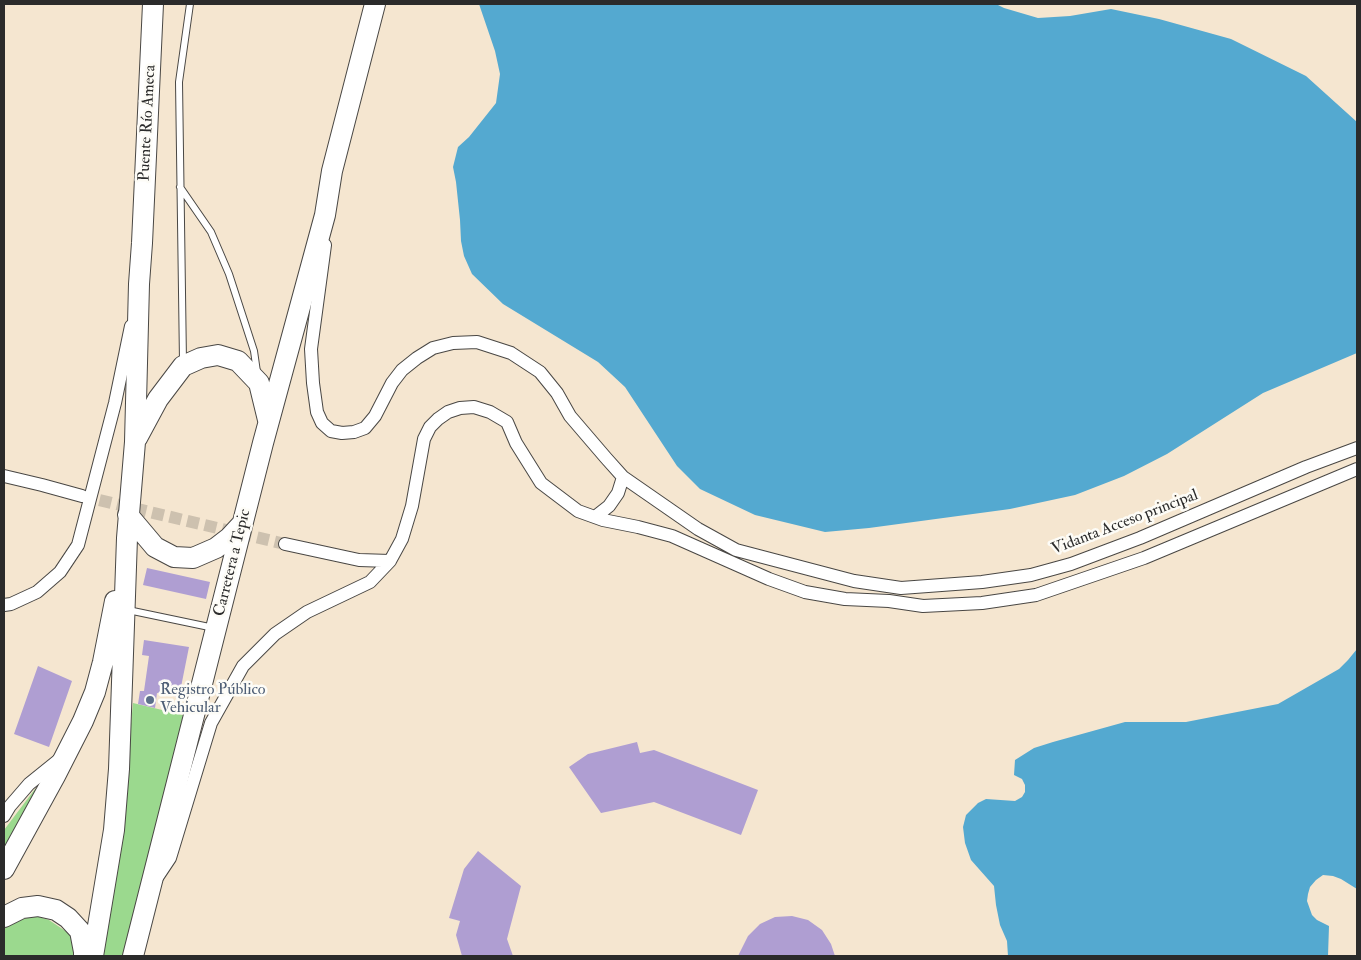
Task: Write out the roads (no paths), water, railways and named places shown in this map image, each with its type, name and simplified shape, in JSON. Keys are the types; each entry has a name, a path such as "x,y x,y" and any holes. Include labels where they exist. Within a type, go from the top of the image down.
{"highway":[{"name":"Puente Río Ameca","path":"139,284 153,4"},
{"name":"Carretera a Tepic","path":"133,956 268,422 325,216 332,171 376,4"},
{"path":"93,956 114,830 119,768 128,515 135,442 139,284"},
{"path":"135,442 158,399 183,366 201,358 218,355 238,361 259,383 268,422"},
{"path":"128,515 155,547 174,558 193,558 216,548 229,538 243,522"},
{"path":"4,869 83,721 97,684 127,538"},
{"path":"4,917 22,908 38,906 56,910 68,918 80,931 84,956"}],"street":[{"name":"Vidanta Acceso principal","path":"325,216 325,244 311,349 317,412 322,423 331,431 342,433 354,432 365,428 375,416 392,383 402,370 433,348 453,343 477,342 512,353 540,372 558,394 575,422 623,476 698,529 736,550 854,581 900,588 982,582 1031,575 1071,564 1140,538 1306,467 1357,448"},
{"path":"4,605 11,604 37,592 60,572 78,545 115,403 139,284"},
{"path":"150,889 170,858 211,723 243,666 275,634 307,612 370,582 390,561 402,539 412,506 424,439 430,427 448,412 460,408 474,407 490,412 507,422 516,443 541,483 578,512 603,520 672,536 769,580 805,592 845,599 889,601 923,606 982,602 1036,595 1144,558 1357,469"},
{"path":"4,476 82,496"},
{"path":"594,517 609,506 618,494 623,476"},
{"path":"285,544 359,560 390,561"},
{"path":"4,816 29,784 66,754"}],"lane":[{"path":"183,366 179,82 190,4"},
{"path":"180,186 211,232 229,274 254,351 259,383"},
{"path":"125,609 216,629"}],"water":[{"path":"479,4 996,4 1038,18 1070,16 1111,9 1159,19 1231,39 1306,76 1357,122 1357,353 1263,393 1167,454 1124,476 1075,495 1010,509 825,532 755,515 700,489 677,466 625,387 598,362 503,304 472,274 464,256 461,241 453,167 458,147 469,137 496,103 500,74 495,51"},
{"path":"1357,649 1357,889 1341,879 1323,875 1310,887 1307,901 1312,915 1329,926 1328,956 1008,956 1007,941 1000,925 994,886 971,860 965,843 963,827 966,815 978,803 986,799 1015,801 1022,797 1025,792 1025,785 1022,779 1014,775 1015,760 1034,748 1125,722 1186,722 1278,704 1339,669"}],"tunnel":[{"path":"82,496 285,544"}],"place":[{"name":"Registro Público Vehicular","path":"150,700"}]}
